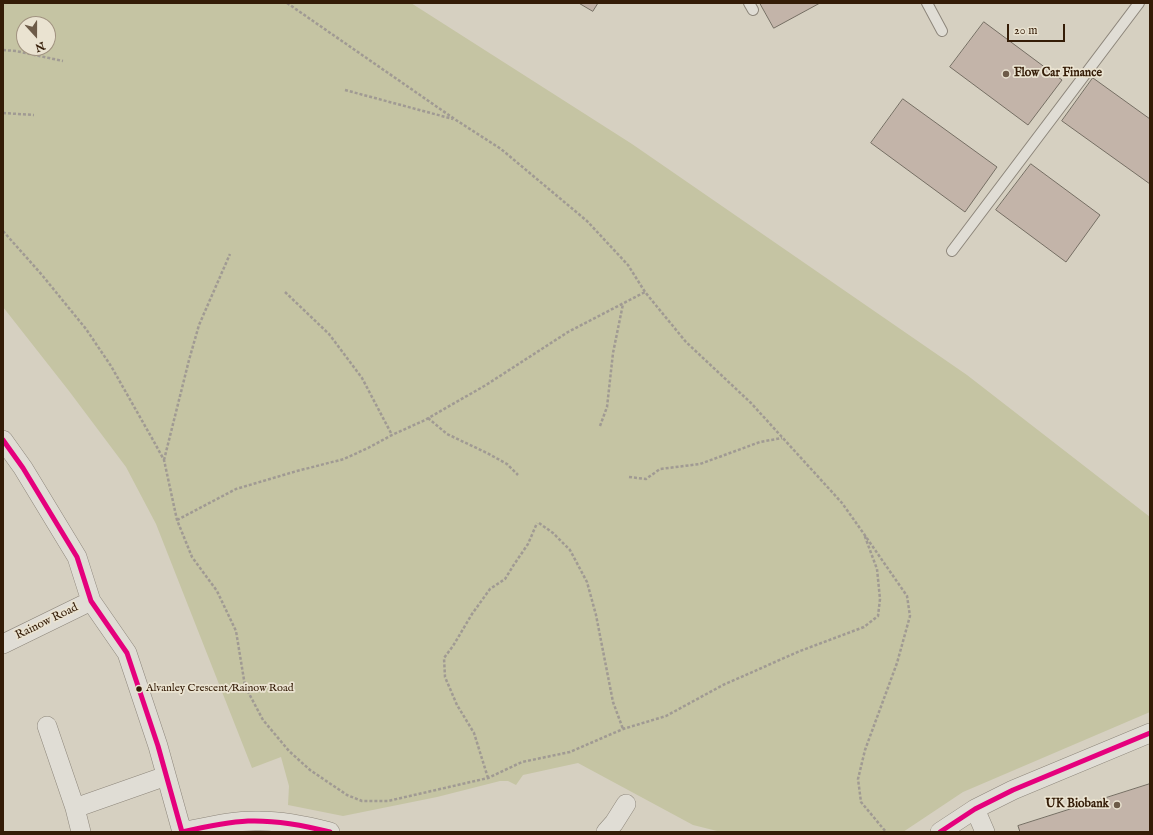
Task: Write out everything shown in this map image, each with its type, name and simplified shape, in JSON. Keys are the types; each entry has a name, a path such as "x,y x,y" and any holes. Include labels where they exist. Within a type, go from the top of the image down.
{"street":[{"path":"3,440 23,468 77,557 91,601 127,653 158,746 182,832 229,823 260,821 299,824 330,832"},
{"name":"Rainow Road","path":"3,644 91,601"},
{"path":"47,726 75,808 80,832"},
{"path":"940,832 975,809 1014,790 1150,733"},
{"path":"75,808 166,776"},
{"path":"606,832 614,823 626,804"},
{"path":"975,809 985,832"}],"lane":[{"path":"927,3 942,31"},
{"path":"952,251 1139,3"}],"path":[{"path":"287,3 456,120 501,149 587,221 628,265 645,292 686,342 750,403 842,503 907,596 910,616 897,663 865,750 858,780 861,802 886,832"},
{"path":"3,50 16,51 63,61"},
{"path":"345,90 456,120"},
{"path":"3,113 34,116"},
{"path":"3,231 42,275 86,329 111,366 164,460 177,520 192,557 217,591 236,631 245,686 263,720 289,751 310,770 347,795 362,801 388,801 488,778 522,762 570,752 623,729 666,716 723,685 800,651 864,627 878,616 880,599 877,569 864,534"},
{"path":"164,460 199,325 230,254"},
{"path":"285,292 328,334 362,378 392,435"},
{"path":"177,520 236,489 344,459 368,448 428,418 486,385 568,332 645,292"},
{"path":"600,426 607,407 613,353 623,304"},
{"path":"428,418 447,434 507,464 518,475"},
{"path":"629,478 646,479 660,469 700,464 760,442 782,438"},
{"path":"488,778 474,733 456,705 445,677 444,658 490,589 505,579 512,566 528,544 538,523 553,533 570,550 587,582 596,614 613,702 623,729"}],"green space":[{"path":"3,3 411,3 632,144 967,375 1150,517 1150,712 963,792 903,832 721,832 693,825 578,763 523,775 516,785 508,781 500,781 437,797 343,816 288,805 289,786 281,757 252,768 156,524 126,467 3,307"}],"building":[{"path":"579,3 598,3 593,11"},
{"path":"760,3 820,3 774,28"},
{"name":"Flow Car Finance","path":"984,22 1062,80 1028,125 950,67"},
{"path":"1093,78 1150,119 1150,184 1062,121"},
{"path":"903,99 997,167 965,212 871,143"},
{"path":"1031,164 1100,215 1066,262 996,210"},
{"name":"UK Biobank","path":"1150,784 1150,832 1020,832 1018,826"}],"transit line":[{"path":"3,440 23,468 77,557 91,601 127,653 158,746 182,832"},
{"path":"940,832 975,809 1013,790 1150,733"},
{"path":"182,832 223,824 258,821 269,821 310,827 330,832"}],"place":[{"name":"Flow Car Finance","path":"1006,74"},
{"name":"Alvanley Crescent/Rainow Road","path":"139,689"},
{"name":"UK Biobank","path":"1117,805"}]}
